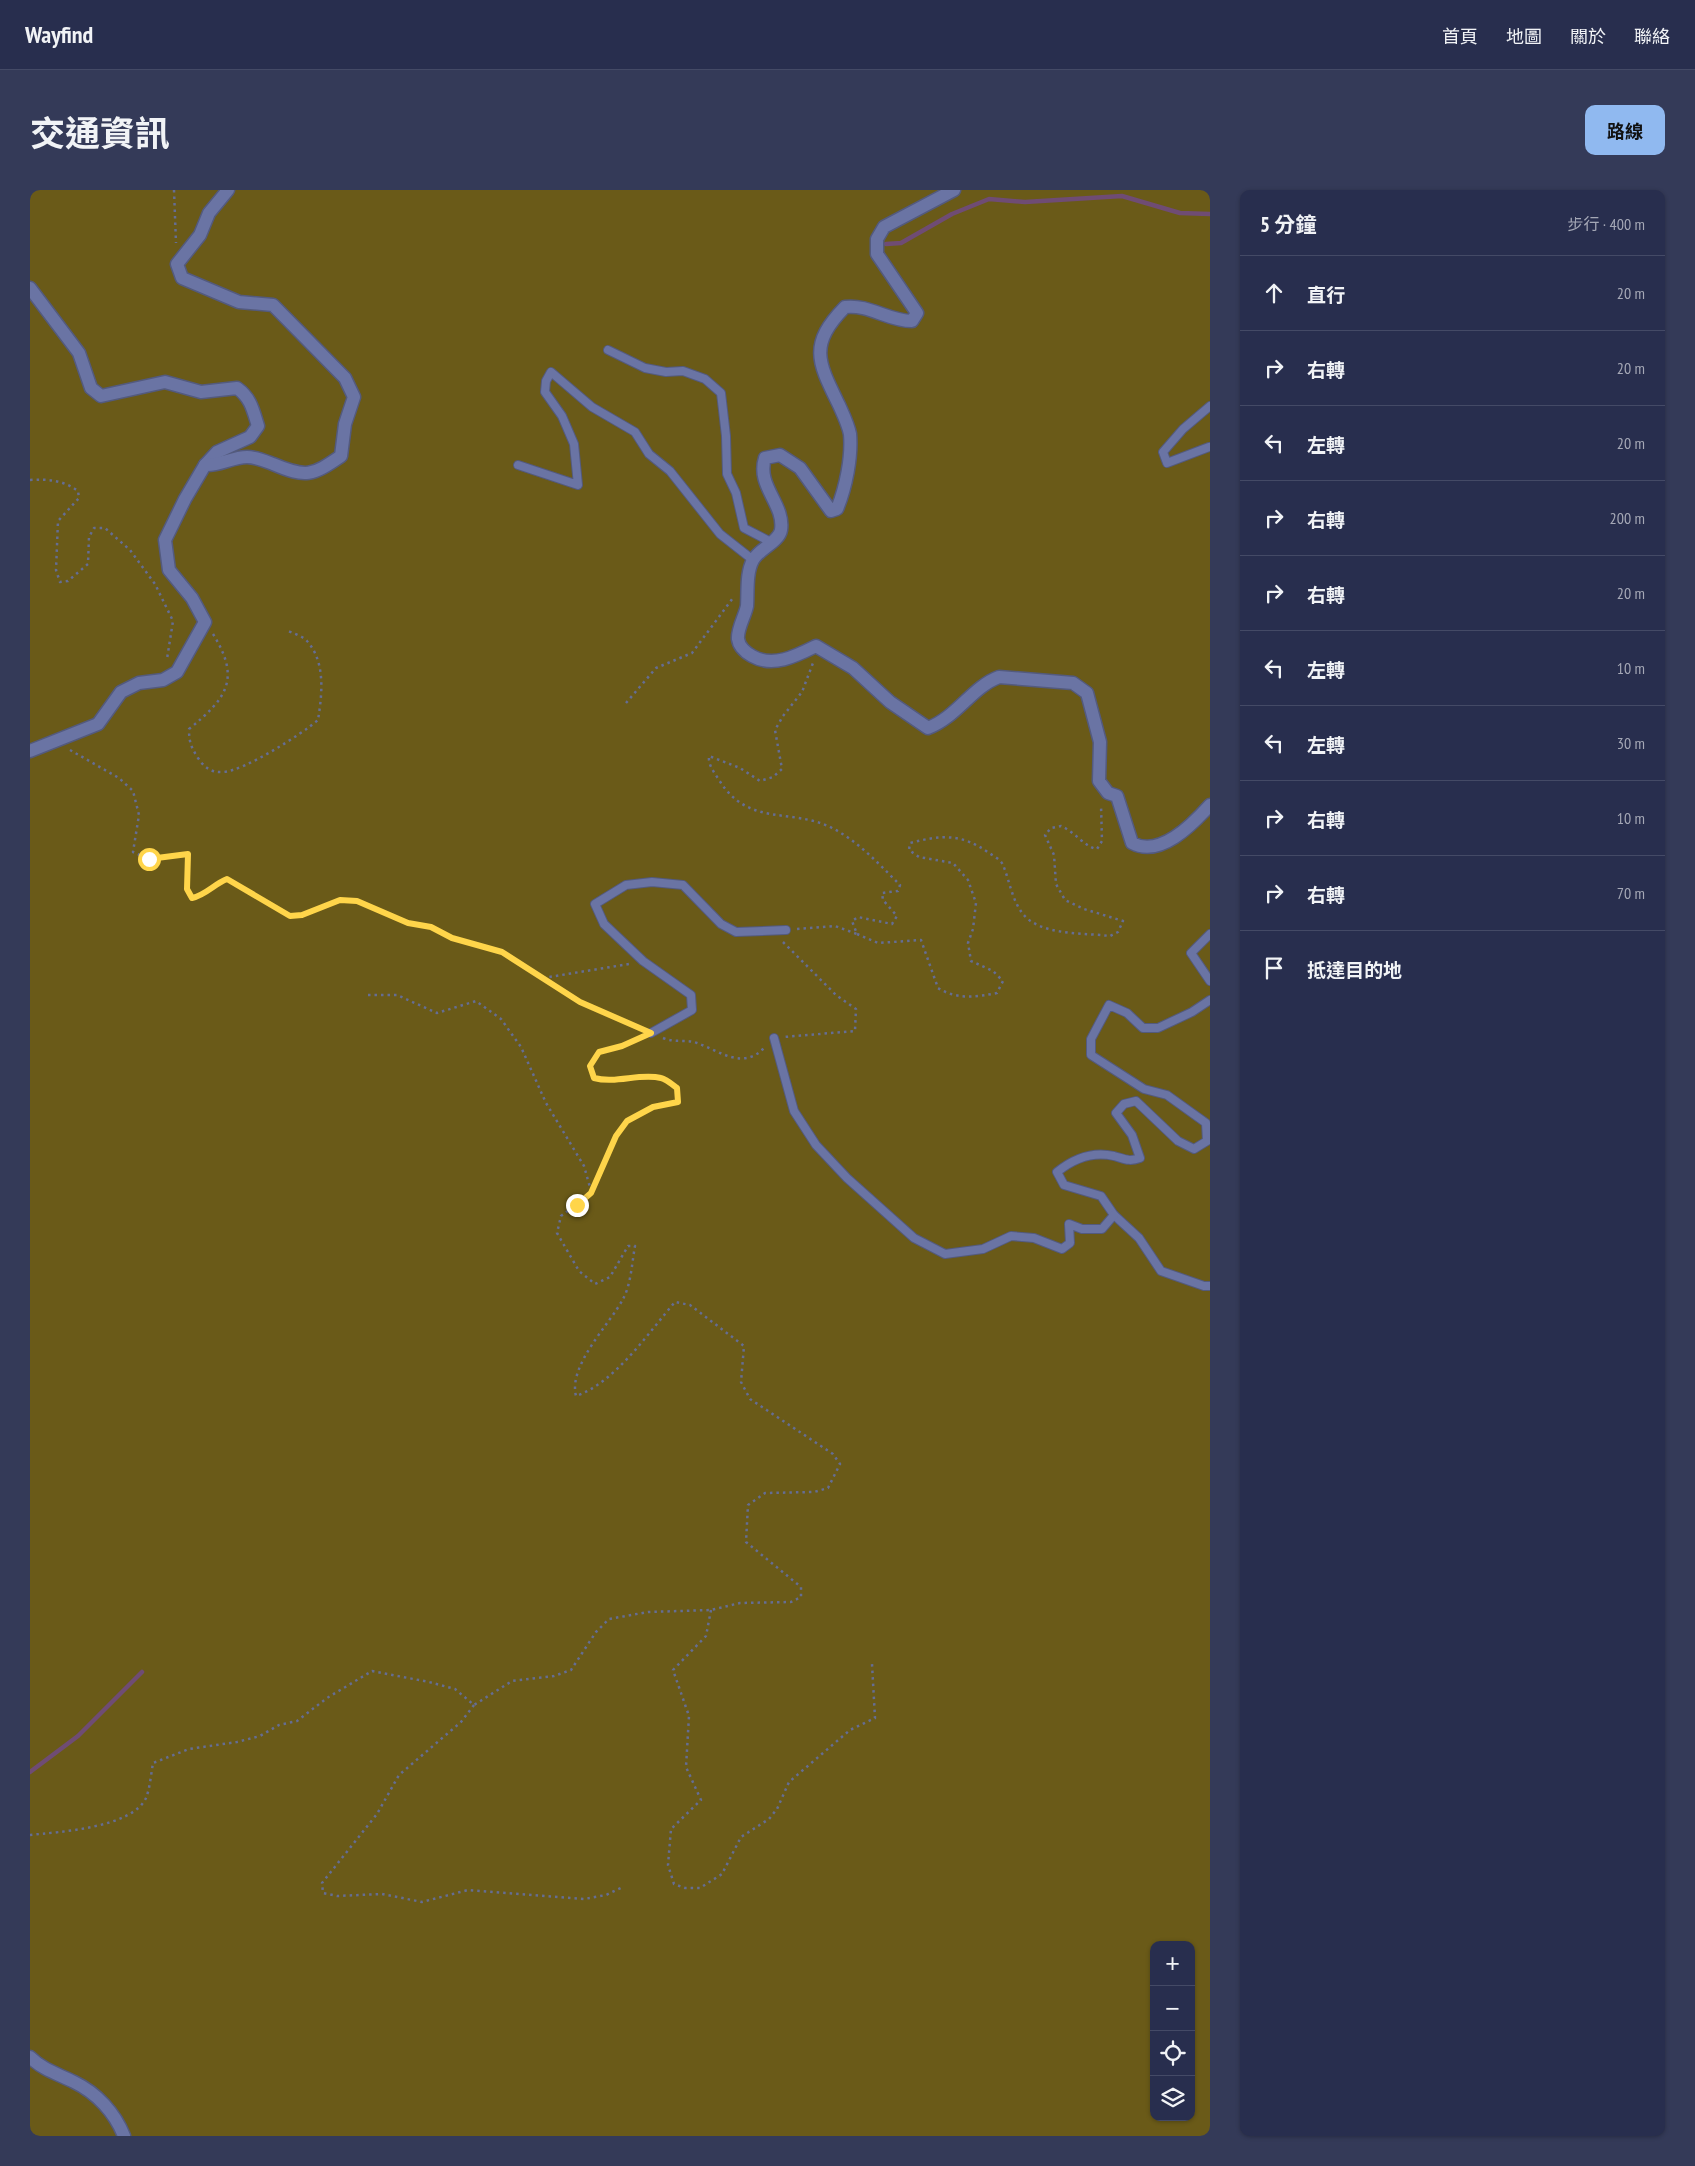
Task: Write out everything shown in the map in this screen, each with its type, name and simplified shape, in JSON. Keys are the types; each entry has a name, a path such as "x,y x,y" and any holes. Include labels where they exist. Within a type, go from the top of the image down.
{"street":[{"path":"205,465 214,466 230,458 248,456 264,460 297,474 320,471 341,456 345,424 354,397 345,378 273,305 240,302 182,278 177,264 200,235 209,213 228,190"},
{"path":"954,190 884,227 877,238 876,254 917,313 912,321 901,321 859,305 845,307 826,330 819,349 821,366 850,434 846,488 838,508 831,511 800,468 780,455 765,458 762,468 765,484 782,518 780,533 753,560 749,577 746,608 738,638 743,651 759,660 781,661 816,646 853,668 890,702 928,728 939,724 956,712 989,681 1000,677 1073,683 1087,693 1100,742 1099,781 1108,793 1117,796 1132,843 1140,847 1154,847 1167,842 1200,816 1210,805"},
{"path":"30,288 78,353 91,388 101,396 165,382 201,392 236,388 249,399 258,426 250,437 216,452 205,465 184,500 165,540 169,570 192,598 206,622 177,672 163,680 139,683 121,692 98,724 30,751"},
{"path":"30,2057 41,2067 76,2083 105,2104 124,2136"}],"lane":[{"path":"608,350 645,368 666,372 683,371 705,379 720,393 726,436 727,474 736,493 744,528 771,542"},
{"path":"518,465 578,485 574,444 562,416 545,392 551,372 592,407 636,432 649,454 670,471 720,534 753,560"},
{"path":"1209,447 1167,463 1163,452 1183,429 1210,406"},
{"path":"651,1033 692,1010 691,995 643,961 604,924 595,904 626,885 652,882 683,885 721,924 736,932 786,930"},
{"path":"1210,934 1191,953 1210,981"},
{"path":"1210,1000 1192,1012 1158,1028 1143,1028 1126,1013 1109,1005 1091,1039 1091,1055 1144,1089 1167,1095 1206,1123 1207,1141 1194,1149 1178,1141 1136,1101 1124,1104 1116,1113 1132,1135 1140,1158 1130,1162 1113,1156 1094,1155 1071,1161 1057,1172 1064,1185 1101,1196 1114,1215 1139,1238 1161,1271 1204,1286 1210,1286"},
{"path":"774,1038 794,1110 816,1145 847,1178 914,1238 945,1254 983,1249 1011,1236 1034,1238 1062,1249 1070,1243 1070,1224 1082,1229 1102,1229 1114,1215"}],"path":[{"path":"174,190 177,264"},
{"path":"30,480 47,479 69,484 78,491 79,498 58,521 56,570 60,582 68,581 88,564 90,537 94,528 105,528 130,550 155,584 173,621 163,680"},
{"path":"626,703 656,668 692,653 749,577"},
{"path":"206,622 225,653 229,673 221,699 189,729 189,744 203,765 210,770 223,772 233,770 274,750 306,731 318,720 322,695 320,666 307,641 286,630"},
{"path":"816,646 813,664 802,692 783,716 775,730 782,769 773,777 760,781 740,768 709,756 708,762 723,786 739,802 762,814 812,818 834,829 870,855 900,884 898,891 882,893 883,900 897,916 892,924 858,917 852,921 857,934"},
{"path":"55,742 118,778 133,791 139,815 133,852 149,859 188,854 187,889 192,898 201,896 218,882 227,879 290,916 302,915 340,900 357,901 408,923 431,927 452,938 502,952 580,1002 672,1042 696,1042 729,1058 745,1058 761,1052 774,1038 855,1031 856,1009 836,995 781,941 786,930 835,926 878,943 921,940 938,988 947,994 972,998 997,993 1003,982 992,971 971,960 968,944 973,929 976,903 968,880 953,864 919,857 909,850 910,842 928,838 960,837 986,851 1002,863 1018,908 1031,922 1047,929 1110,936 1118,932 1123,921 1084,909 1065,900 1056,884 1054,855 1046,835 1051,828 1061,826 1073,831 1090,848 1097,850 1102,841 1101,803 1108,793"},
{"path":"542,978 643,961"},
{"path":"368,995 397,995 436,1013 476,1001 501,1019 521,1047 546,1103 584,1166 591,1193"},
{"path":"623,1887 606,1895 584,1899 468,1890 422,1902 382,1894 337,1896 323,1892 322,1883 377,1814 399,1775 461,1722 474,1705 512,1681 554,1676 571,1670 596,1632 609,1619 648,1612 711,1610 740,1603 791,1602 801,1597 801,1587 746,1542 748,1505 765,1493 814,1492 828,1488 840,1464 833,1454 750,1399 741,1382 744,1346 690,1305 675,1302 636,1350 591,1391 576,1396 573,1386 592,1342 624,1298 635,1246 628,1246 610,1277 595,1284 579,1271 557,1233 561,1216 591,1193 616,1136 627,1121 653,1107 678,1102 677,1088 662,1078 628,1078 605,1081 594,1078 590,1066 599,1052 622,1046 651,1033"},
{"path":"711,1610 706,1636 674,1670 690,1716 686,1767 701,1800 671,1829 668,1865 674,1884 685,1888 700,1888 722,1874 741,1837 769,1819 777,1809 789,1782 850,1730 875,1718 872,1664"},
{"path":"30,1835 108,1824 132,1812 146,1799 153,1763 189,1748 237,1742 260,1736 279,1725 298,1721 327,1698 372,1671 428,1682 455,1690 474,1705"}],"shaded area":[{"path":"30,190 1210,190 1210,2136 30,2136"}],"waterway":[{"path":"886,244 901,243 952,214 989,199 1025,202 1122,196 1180,213 1210,214"},
{"path":"30,1772 78,1736 142,1672"}],"route":[{"path":"149,859 188,854 187,889 192,898 201,896 218,882 227,879 290,916 302,915 340,900 357,901 408,923 431,927 452,938 482,948 502,952 580,1002 651,1033 622,1046 599,1052 590,1066 594,1078 605,1081 628,1078 662,1078 677,1088 678,1102 653,1107 627,1121 616,1136 591,1193 577,1205"}]}
